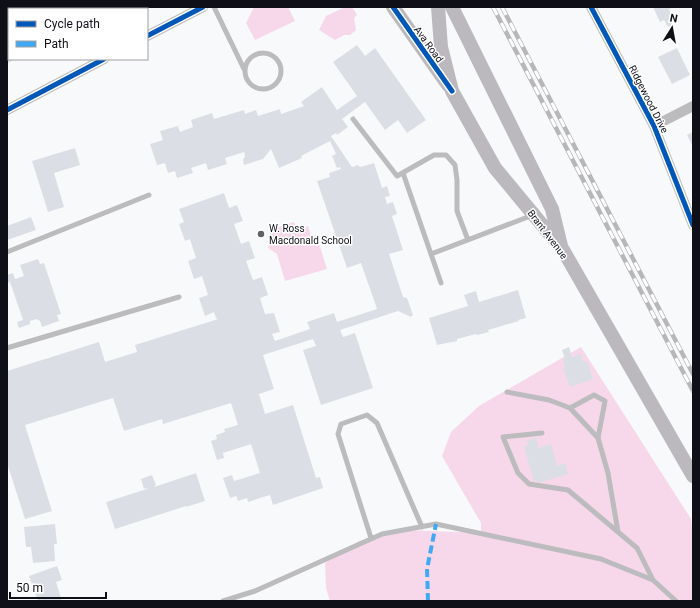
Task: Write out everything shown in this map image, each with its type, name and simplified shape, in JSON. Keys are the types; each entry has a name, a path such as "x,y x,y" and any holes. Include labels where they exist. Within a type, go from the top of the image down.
{"main road":[{"name":"Ava Road","path":"393,7 452,91"},
{"name":"Brant Avenue","path":"438,7 441,47 452,91 496,168 562,250 693,476"},
{"path":"452,7 552,209 562,250"}],"street":[{"path":"148,35 203,7"},
{"name":"Ridgewood Drive","path":"591,7 654,126 693,225"},
{"path":"7,110 102,60"},
{"path":"654,126 693,106"}],"lane":[{"path":"214,7 244,69 247,81 258,88 270,88 280,78 281,66 274,55 261,52 249,57 244,69"},
{"path":"353,119 398,176 434,155 446,155 455,164 457,180 457,211 468,240"},
{"path":"403,173 441,283"},
{"path":"7,252 149,195"},
{"path":"431,254 534,215"},
{"path":"7,348 179,297"},
{"path":"506,392 549,400 570,408 598,438"},
{"path":"570,408 594,395 605,401 598,438 608,473 618,532"},
{"path":"371,538 338,434 341,424 366,415 377,423 422,527"},
{"path":"542,432 503,437 518,473 529,484 568,490 637,548 653,580"},
{"path":"223,601 255,591 382,534 436,524 601,559 653,580 676,601"}],"shaded area":[{"path":"254,7 288,7 295,21 255,40 246,23"},
{"path":"345,7 352,7 357,15 354,18 356,30 350,35 344,35 335,40 319,30 326,16"},
{"path":"294,222 297,230 308,226 312,239 317,237 327,269 285,281 277,254 268,248 272,229"},
{"path":"581,347 691,519 693,535 693,601 330,601 326,588 325,563 359,541 407,530 481,533 481,523 442,456 451,432 479,406"}],"building":[{"path":"59,7 100,8 60,8"},
{"path":"653,7 674,7 669,9 672,16 675,14 679,21 668,27 664,20 660,22"},
{"path":"7,30 8,60 13,60 8,63"},
{"path":"357,45 365,56 375,48 426,120 407,133 398,120 385,130 365,102 342,119 348,127 337,135 336,133 331,136 352,167 358,165 360,167 374,163 382,188 387,186 390,196 385,197 387,204 393,202 397,214 392,216 403,250 389,254 403,297 407,298 413,315 411,317 398,311 340,330 343,337 355,333 373,388 321,405 303,350 316,346 313,339 263,355 274,389 259,394 265,414 293,405 316,478 320,477 323,488 273,505 270,495 248,502 247,498 238,501 236,496 230,498 223,478 232,475 234,481 260,473 251,444 223,453 224,458 217,460 211,441 217,439 216,435 225,432 224,429 238,425 231,403 163,424 162,419 124,431 113,398 25,425 52,511 25,519 7,463 7,371 99,342 105,362 137,352 135,345 218,319 216,318 214,312 205,316 199,298 208,295 202,276 194,279 188,261 196,258 190,239 185,241 179,224 184,222 179,209 224,193 229,208 237,205 243,221 234,224 241,244 249,241 255,258 246,261 253,280 262,277 268,295 260,298 265,314 274,313 280,332 272,334 275,341 310,329 307,322 334,313 337,322 377,309 361,263 347,268 317,181 330,177 329,173 341,169 340,167 337,168 332,156 336,154 330,141 301,156 302,158 279,168 271,149 263,159 244,165 244,152 225,158 227,164 208,170 206,163 191,168 193,173 177,178 175,171 168,173 165,163 157,165 150,144 163,140 160,131 178,126 180,132 193,127 191,120 212,113 214,119 244,110 245,114 256,110 258,116 280,109 281,114 304,106 301,102 322,87 337,110 357,96 333,62"},
{"path":"677,48 690,75 672,84 658,57"},
{"path":"693,132 693,147 687,135"},
{"path":"75,148 80,165 54,173 64,207 48,212 32,161"},
{"path":"31,217 36,230 7,240 7,226"},
{"path":"38,259 40,264 44,263 61,314 57,315 59,321 42,327 40,321 37,319 30,321 30,324 19,328 17,322 23,320 10,282 7,283 7,275 13,273 15,279 24,276 20,265"},
{"path":"518,290 526,318 488,330 489,332 476,334 457,339 457,341 437,345 429,318 468,306 464,295 476,291 479,302"},
{"path":"569,347 572,357 581,354 583,362 587,361 593,379 570,387 563,368 565,367 563,360 565,359 562,350"},
{"path":"536,438 539,448 551,444 557,466 565,463 568,474 538,483 537,480 534,481 524,447 528,445 527,440"},
{"path":"196,473 205,501 115,529 106,502 147,489 144,489 141,479 152,475 156,485 154,487"},
{"path":"55,524 57,544 54,544 55,561 33,563 31,547 26,547 24,527"},
{"path":"57,566 62,580 56,582 62,601 38,601 29,576"}],"railway":[{"path":"493,7 693,391"},
{"path":"502,7 693,374"}],"marked path":[{"path":"428,601 427,569 436,524"}],"cycle path":[{"path":"148,35 203,7"},
{"path":"393,7 452,91"},
{"path":"591,7 654,126 693,225"},
{"path":"7,110 102,60"}],"place":[{"name":"W. Ross Macdonald School","path":"261,234"}]}
